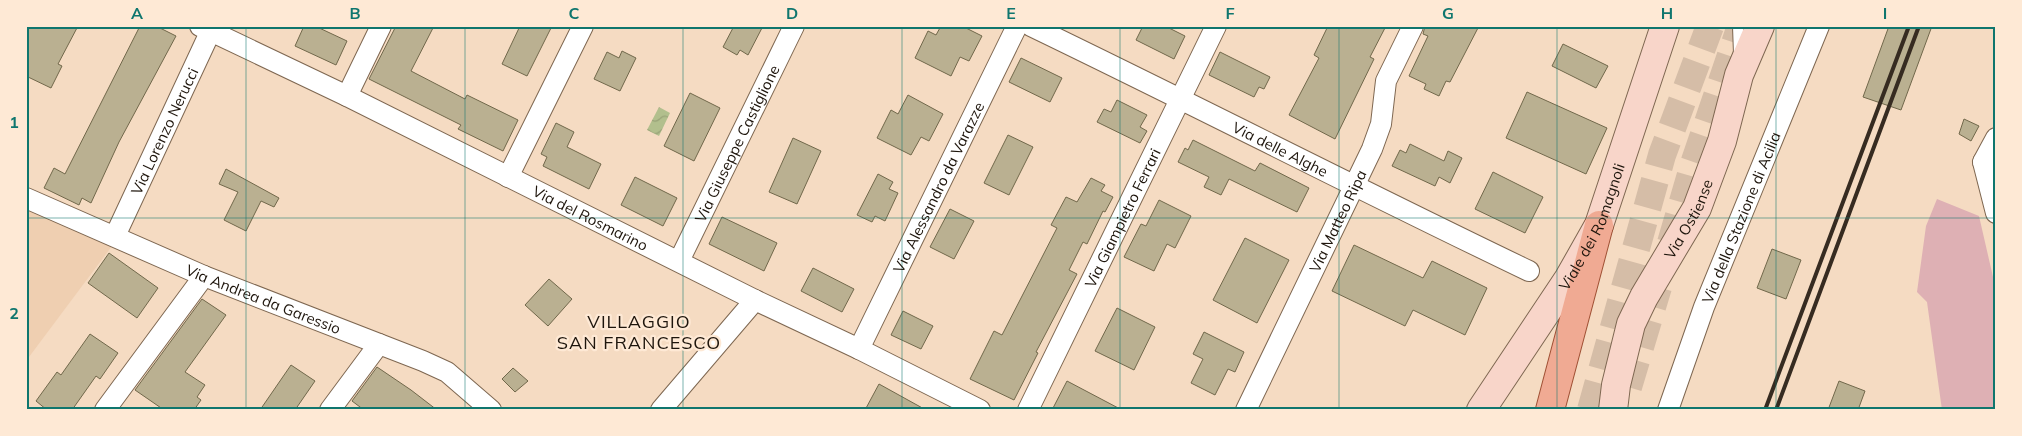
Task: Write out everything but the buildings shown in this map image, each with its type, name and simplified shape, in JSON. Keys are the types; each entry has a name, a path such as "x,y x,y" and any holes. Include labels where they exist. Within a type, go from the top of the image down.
{"main road":[{"name":"Viale dei Romagnoli","path":"1481,410 1569,278 1599,225 1665,26"},
{"name":"Via Ostiense","path":"1617,407 1631,324 1641,302 1699,201 1722,141 1739,75 1760,26"},
{"path":"1550,410 1599,225"}],"street":[{"path":"347,96 381,26"},
{"path":"508,176 583,26"},
{"name":"Via Giuseppe Castiglione","path":"679,261 794,26"},
{"name":"Via Alessandro da Varazze","path":"859,349 1018,26"},
{"name":"Via delle Alghe","path":"1031,26 1181,98 1354,187 1529,271"},
{"name":"Via Giampietro Ferrari","path":"1028,410 1216,26"},
{"name":"Via Matteo Ripa","path":"1246,410 1354,187 1379,130 1384,90 1413,26"},
{"name":"Via della Stazione di Acilia","path":"1668,410 1704,307 1819,26"},
{"name":"Via del Rosmarino","path":"208,28 755,300 859,349 951,404 980,410"},
{"name":"Via Lorenzo Nerucci","path":"114,236 208,28"},
{"path":"1996,138 1990,165 1996,213"},
{"name":"Via Andrea da Garessio","path":"26,198 204,276 423,361 447,372 491,410"},
{"path":"105,410 204,276"},
{"path":"661,410 755,300"},
{"path":"330,410 379,344"}],"lane":[{"path":"1738,26 1739,75"}],"shaded area":[{"path":"1937,199 1979,216 1996,290 1996,410 1942,410 1927,302 1917,292 1926,226"},
{"path":"26,208 112,246 26,361"}],"water":[{"path":"659,107 670,113 659,136 647,130"}],"tunnel":[{"path":"1591,410 1662,155 1710,26"},
{"path":"1671,243 1694,164 1741,26"},
{"path":"1628,387 1658,287"}],"railway":[{"path":"1765,410 1909,26"},
{"path":"1776,410 1919,26"}],"district":[{"name":"VILLAGGIO SAN FRANCESCO","path":"639,331"}]}
